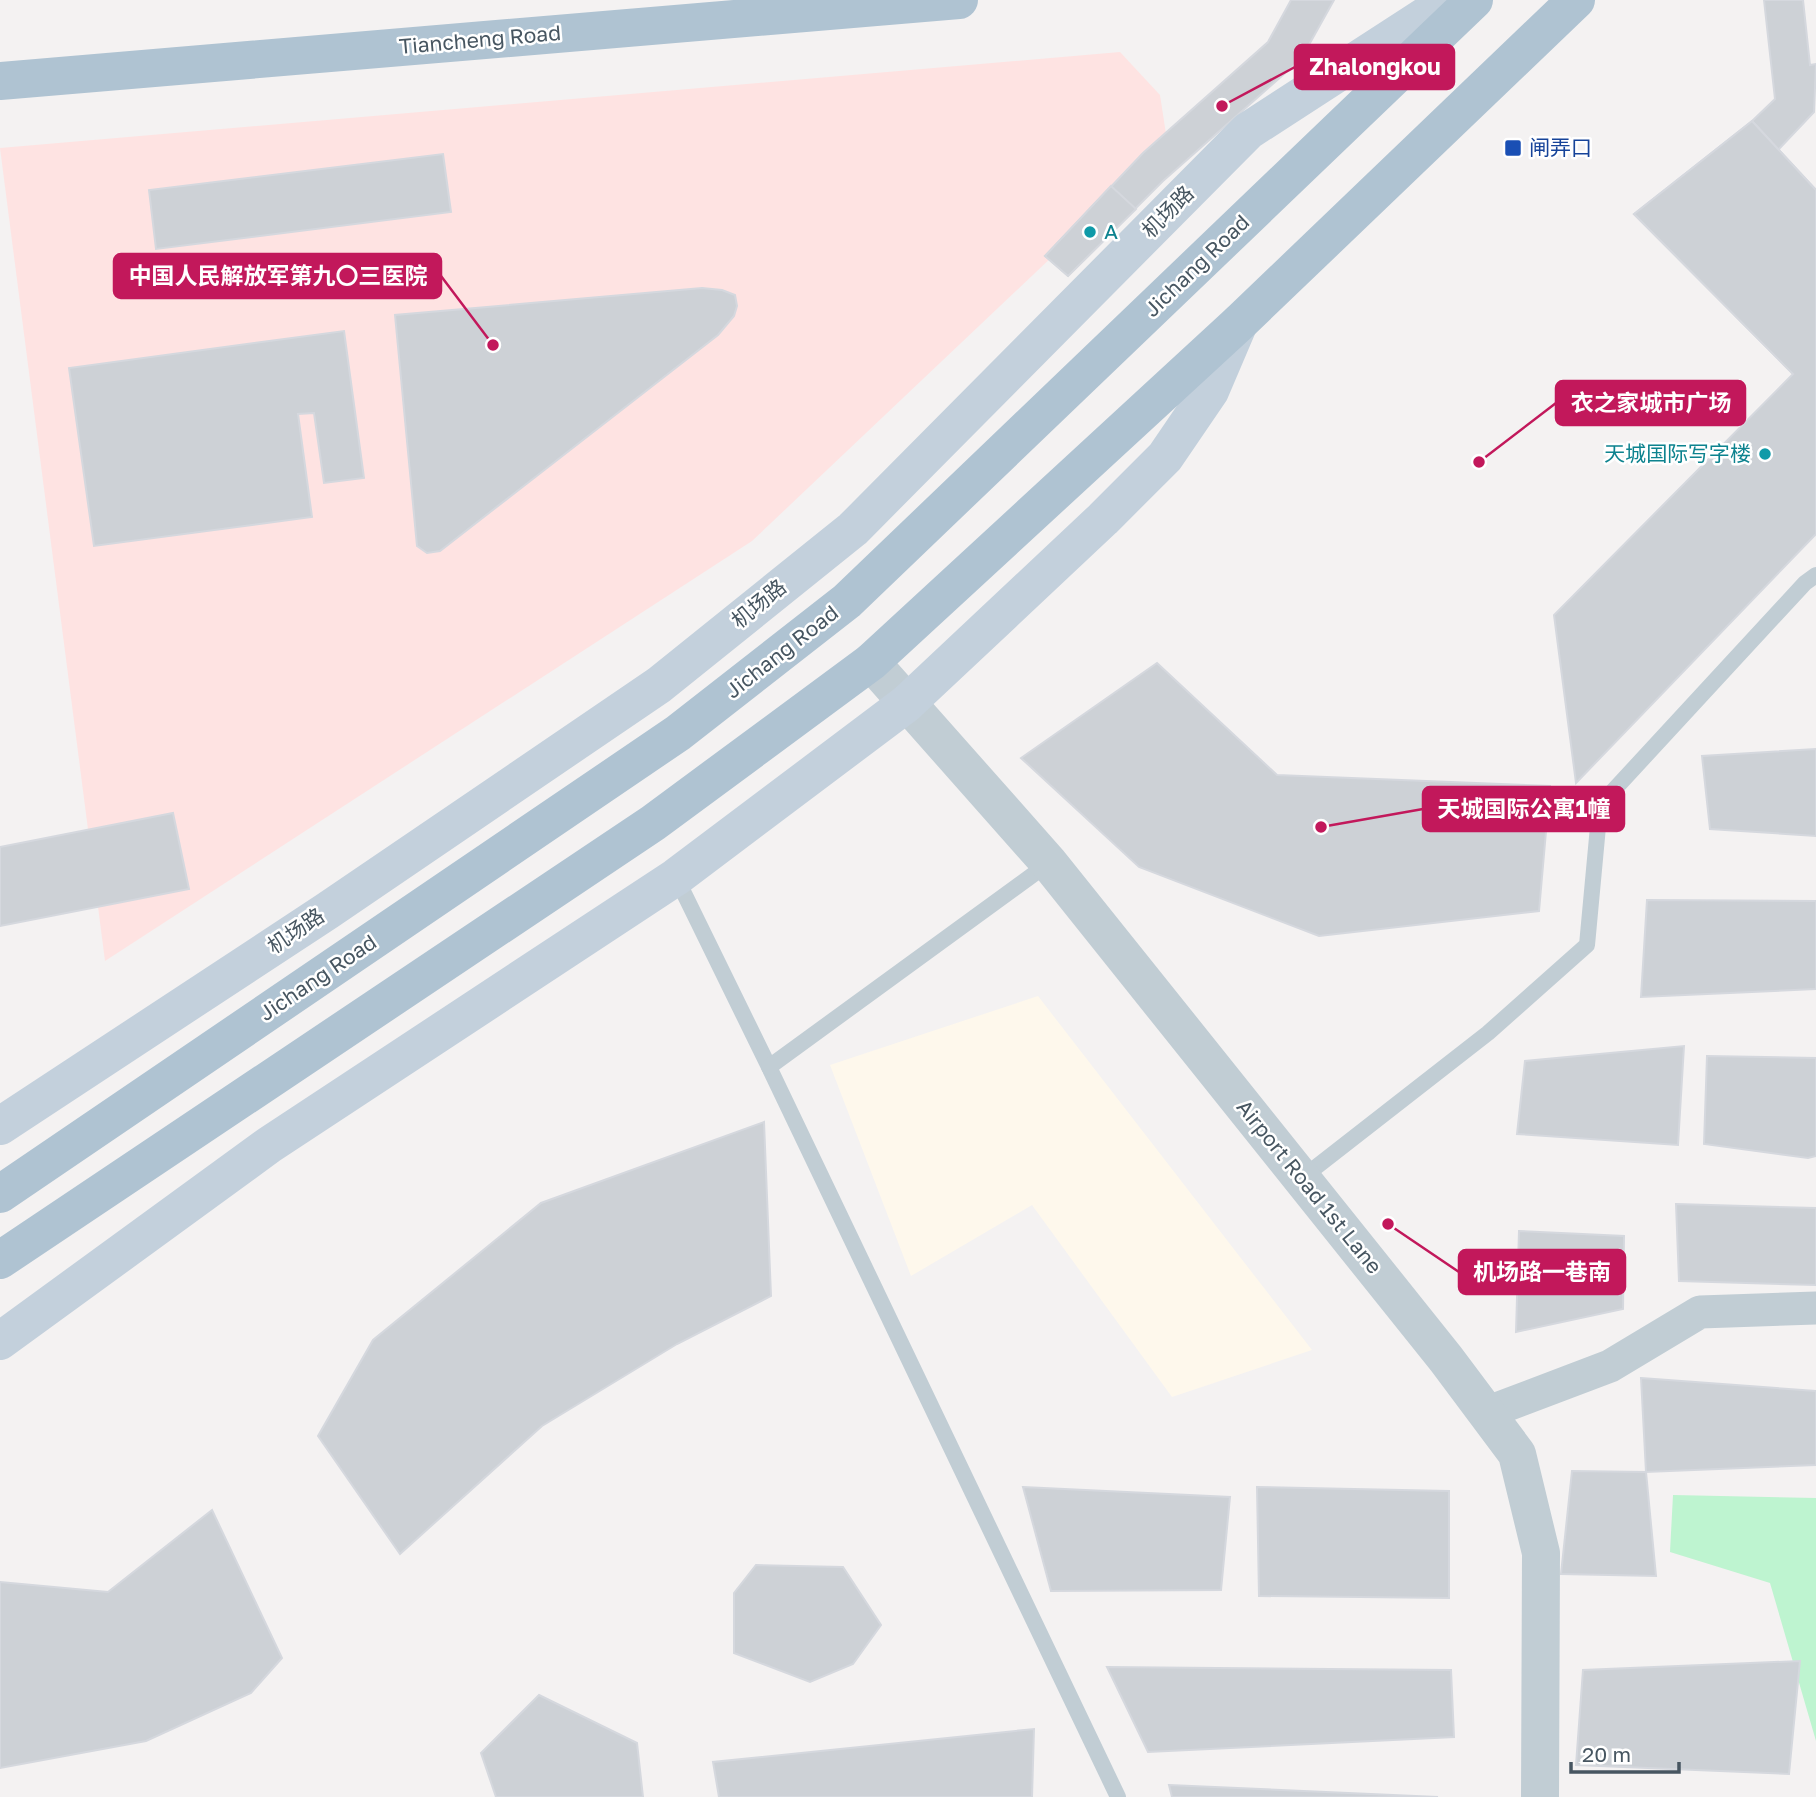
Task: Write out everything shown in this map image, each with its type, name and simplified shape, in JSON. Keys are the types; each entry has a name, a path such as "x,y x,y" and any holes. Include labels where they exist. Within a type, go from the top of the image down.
{"main road":[{"name":"Tiancheng Road","path":"0,81 959,0"},
{"name":"机场路","path":"0,1126 315,918 659,685 853,529 1248,131 1450,0"},
{"name":"Jichang Road","path":"0,1194 678,733 847,601 1474,0"},
{"path":"0,1260 653,823 871,663 1238,323 1576,0"},
{"path":"0,1341 269,1145 676,877 906,705 1104,519 1165,457 1210,391 1238,323"}],"street":[{"name":"Airport Road 1st Lane","path":"871,663 1049,863 1446,1359 1517,1454 1541,1553 1540,1797"},
{"path":"1486,1413 1610,1366 1700,1312 1816,1308"}],"lane":[{"path":"1302,1178 1488,1033 1587,946 1600,805 1805,583 1816,575"},
{"path":"769,1067 1049,863"},
{"path":"676,877 1118,1797"}],"shaded area":[{"path":"1120,52 1160,95 1168,147 752,541 105,961 0,148"},
{"path":"1038,996 1312,1350 1172,1397 1032,1205 911,1276 830,1065"}],"green space":[{"path":"1673,1495 1816,1498 1816,1741 1770,1583 1670,1552"}],"building":[{"path":"1291,0 1334,0 1301,59 1163,181 1068,276 1045,256 1143,153 1268,42"},
{"path":"1764,0 1803,0 1810,65 1816,64 1814,112 1778,150 1752,121 1775,99"},
{"path":"1752,121 1816,190 1816,355 1793,374 1634,214"},
{"name":"天城国际写字楼","path":"1752,121 1816,190 1816,534 1576,783 1554,615 1793,374 1634,214"},
{"path":"443,154 451,212 156,249 149,190"},
{"name":"A","path":"1111,186 1136,209 1068,276 1045,256"},
{"path":"702,288 722,290 735,295 737,306 734,316 718,335 440,551 427,553 417,546 395,315"},
{"path":"344,331 364,478 324,483 314,413 298,414 312,517 94,546 69,368"},
{"path":"1157,663 1277,775 1550,786 1539,911 1319,936 1139,867 1021,758"},
{"path":"1816,749 1816,836 1710,829 1702,756"},
{"path":"173,813 189,889 0,926 0,847"},
{"path":"1647,900 1816,901 1816,989 1641,997"},
{"path":"1684,1046 1678,1145 1517,1134 1525,1061"},
{"path":"1707,1056 1816,1058 1816,1156 1808,1158 1704,1144"},
{"path":"764,1122 771,1296 677,1344 542,1426 400,1554 318,1436 373,1340 541,1203"},
{"path":"1676,1204 1816,1208 1816,1285 1679,1281"},
{"path":"1519,1231 1624,1236 1623,1309 1516,1332"},
{"path":"1641,1378 1816,1391 1816,1465 1646,1472"},
{"path":"1572,1471 1646,1472 1656,1576 1561,1574"},
{"path":"1023,1487 1230,1497 1221,1590 1051,1591"},
{"path":"1257,1487 1449,1491 1449,1598 1259,1596"},
{"path":"212,1510 282,1658 251,1693 146,1741 0,1768 0,1582 108,1592"},
{"path":"756,1565 843,1567 881,1625 853,1664 810,1682 734,1653 734,1593"},
{"path":"1800,1661 1789,1774 1576,1765 1583,1670"},
{"path":"1107,1667 1451,1670 1454,1737 1148,1752"},
{"path":"539,1695 637,1743 643,1797 496,1797 481,1753"},
{"path":"1034,1729 1032,1797 719,1797 713,1762"},
{"path":"1169,1785 1438,1797 1172,1797"}],"place":[{"name":"Zhalongkou","path":"1222,106"},
{"name":"闸弄口","path":"1513,148"},
{"name":"A","path":"1090,232"},
{"name":"中国人民解放军第九〇三医院","path":"493,345"},
{"name":"天城国际写字楼","path":"1765,454"},
{"name":"衣之家城市广场","path":"1479,462"},
{"name":"天城国际公寓1幢","path":"1321,827"},
{"name":"机场路一巷南","path":"1388,1224"}]}
